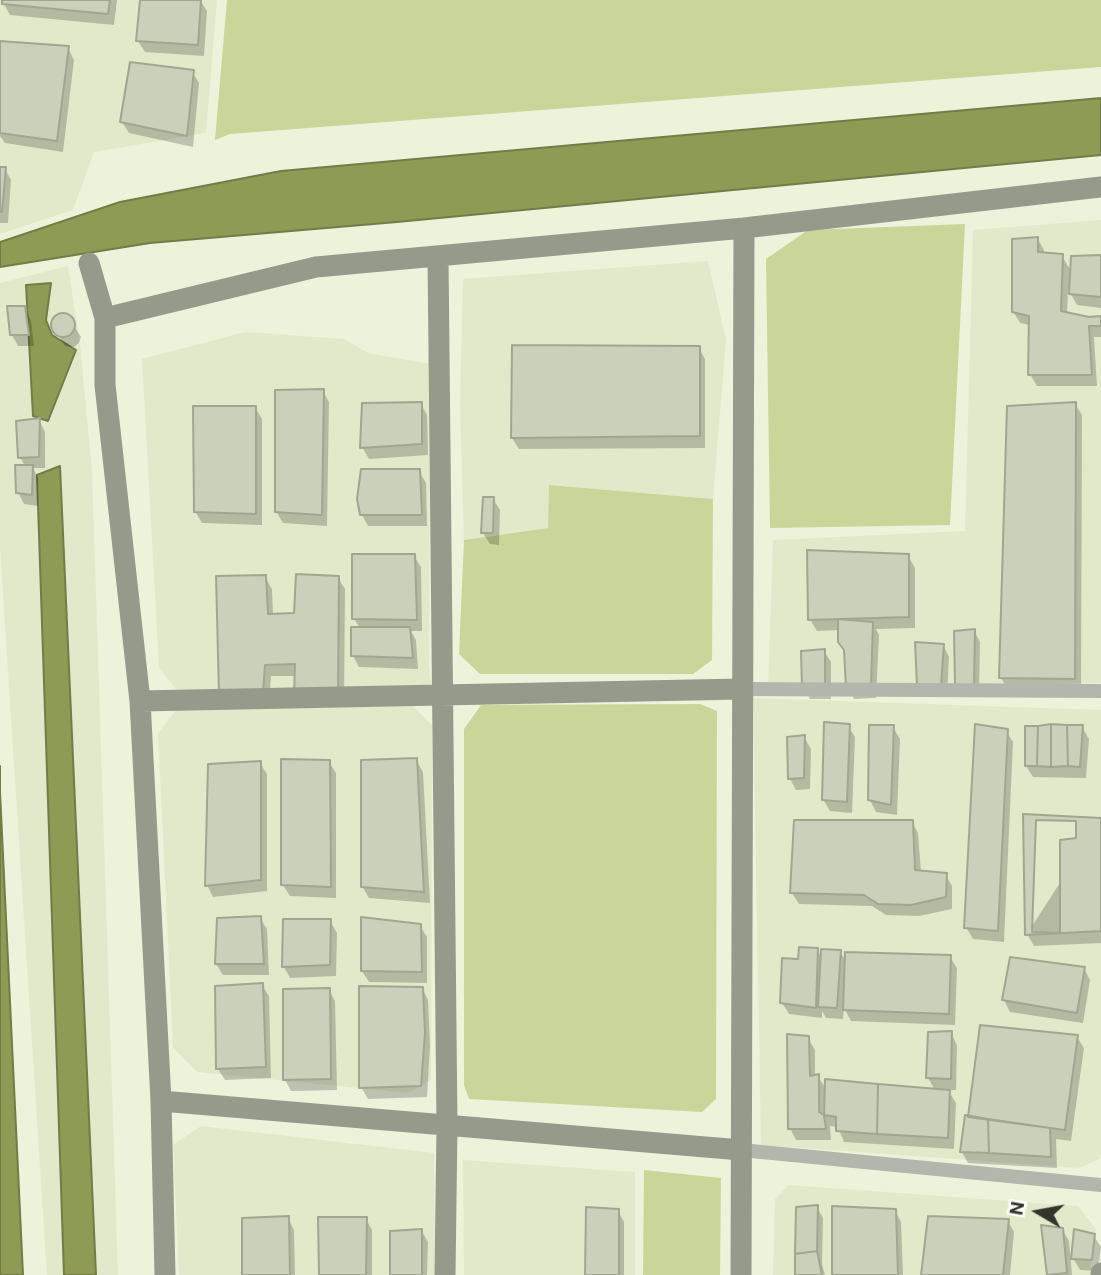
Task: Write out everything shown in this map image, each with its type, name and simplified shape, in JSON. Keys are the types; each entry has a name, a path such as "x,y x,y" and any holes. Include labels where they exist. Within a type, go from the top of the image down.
{"street":[{"path":"106,317 316,267 744,228 1101,187"},
{"path":"741,1275 744,228"},
{"path":"438,256 447,1125 445,1275"},
{"path":"89,263 106,317 105,384 140,701 161,1101 166,1275"},
{"path":"140,701 742,689 1101,691"},
{"path":"161,1101 741,1150 1101,1185"}],"shaded area":[{"path":"0,0 217,0 206,133 94,152 73,210 0,234"},
{"path":"227,0 1101,0 1101,67 230,134 215,140"},
{"path":"1101,98 1101,155 150,243 0,267 0,242 120,202 281,171"},
{"path":"1101,220 1101,683 768,689 773,540 965,531 973,230"},
{"path":"965,224 950,525 770,528 766,259 808,230"},
{"path":"708,261 726,340 713,499 549,485 548,528 464,540 460,405 463,279"},
{"path":"68,266 80,344 92,471 118,1275 47,1275 0,548 0,283"},
{"path":"51,283 46,320 52,335 76,350 48,421 33,416 26,285"},
{"path":"245,332 344,339 368,353 430,364 429,668 432,688 184,700 159,667 142,359"},
{"path":"60,466 96,1275 64,1275 37,475"},
{"path":"549,485 713,499 712,660 693,674 480,674 459,654 464,540 548,528"},
{"path":"753,698 1101,710 1101,1158 1080,1168 761,1145"},
{"path":"700,704 717,711 716,1099 702,1112 469,1099 464,1085 464,729 481,705"},
{"path":"413,706 432,725 431,1080 409,1093 197,1072 173,1048 158,733 176,710"},
{"path":"0,792 23,1275 0,1275"},
{"path":"201,1126 434,1153 435,1275 179,1275 173,1145"},
{"path":"463,1160 635,1172 635,1275 464,1275"},
{"path":"644,1170 721,1178 720,1275 643,1275"},
{"path":"789,1185 1078,1206 1096,1229 1090,1275 773,1275 775,1199"}],"building":[{"path":"2,0 110,0 108,14 2,4"},
{"path":"140,0 201,0 198,45 136,41"},
{"path":"0,41 69,46 57,141 0,133"},
{"path":"130,62 194,70 187,136 120,122"},
{"path":"0,167 6,167 2,212 0,212"},
{"path":"1038,237 1038,252 1063,254 1061,311 1089,317 1101,316 1101,326 1089,326 1092,375 1028,375 1029,316 1012,312 1012,239"},
{"path":"1101,255 1101,297 1069,294 1071,256"},
{"path":"7,306 25,306 29,335 10,335"},
{"path":"63,313 74,320 75,325 68,336 63,337 52,330 51,325 58,314"},
{"path":"512,345 700,346 700,436 511,438"},
{"path":"324,389 322,515 275,512 275,390"},
{"path":"422,402 422,444 360,448 362,403"},
{"path":"1076,402 1075,679 999,678 1007,406"},
{"path":"193,406 256,406 256,514 194,512"},
{"path":"40,418 39,457 18,458 16,421"},
{"path":"15,465 33,465 32,495 16,493"},
{"path":"361,469 420,469 422,515 360,515 357,499"},
{"path":"483,497 494,497 493,533 481,533"},
{"path":"807,550 909,554 909,617 808,620"},
{"path":"352,554 415,554 417,620 352,619"},
{"path":"296,574 339,576 338,692 294,695 295,664 265,665 263,693 219,695 216,576 266,575 268,614 294,613"},
{"path":"838,619 873,622 871,687 846,688 844,650 838,642"},
{"path":"351,627 410,627 413,658 351,656"},
{"path":"975,629 974,685 955,685 954,631"},
{"path":"915,642 944,644 941,686 917,686"},
{"path":"825,649 825,688 802,688 801,651"},
{"path":"824,722 850,724 847,802 822,800"},
{"path":"975,724 1008,729 998,931 964,928"},
{"path":"1051,724 1051,767 1037,766 1038,726"},
{"path":"1051,724 1067,725 1068,766 1051,767"},
{"path":"869,725 894,725 891,805 868,800"},
{"path":"1067,725 1083,725 1080,767 1068,766"},
{"path":"1025,726 1038,726 1037,766 1025,766"},
{"path":"805,735 804,778 788,779 787,737"},
{"path":"417,758 424,892 361,887 361,760"},
{"path":"281,759 330,760 331,887 281,885"},
{"path":"261,761 261,880 205,886 208,764"},
{"path":"1023,814 1101,818 1101,931 1025,935"},
{"path":"794,820 913,820 915,870 947,873 946,897 911,905 878,904 864,895 790,893"},
{"path":"1036,820 1076,821 1076,838 1060,840 1060,933 1032,932"},
{"path":"261,916 264,964 215,964 217,918"},
{"path":"361,917 421,924 422,972 361,971"},
{"path":"283,919 331,919 330,965 282,967"},
{"path":"799,947 818,948 816,1008 780,1003 782,958 798,959"},
{"path":"821,949 841,950 837,1008 818,1007"},
{"path":"845,952 951,955 949,1014 843,1010"},
{"path":"1010,957 1085,967 1077,1013 1002,1000"},
{"path":"263,983 266,1067 216,1069 215,986"},
{"path":"359,986 423,987 425,1033 421,1086 359,1088"},
{"path":"330,988 331,1079 283,1080 283,989"},
{"path":"980,1025 1078,1035 1065,1130 968,1117"},
{"path":"952,1031 951,1079 926,1078 928,1032"},
{"path":"787,1034 809,1036 810,1076 819,1074 819,1112 824,1115 826,1129 788,1129"},
{"path":"825,1079 878,1084 877,1134 836,1131 836,1117 824,1115"},
{"path":"878,1084 950,1090 948,1138 877,1134"},
{"path":"965,1115 988,1119 989,1153 960,1152"},
{"path":"988,1119 1050,1128 1051,1157 989,1153"},
{"path":"818,1205 817,1251 795,1254 796,1207"},
{"path":"832,1206 896,1209 898,1275 832,1275"},
{"path":"586,1207 619,1209 619,1275 585,1275"},
{"path":"289,1216 290,1275 242,1275 242,1218"},
{"path":"928,1216 1009,1219 1003,1275 921,1275"},
{"path":"318,1217 367,1217 366,1275 319,1275"},
{"path":"1041,1225 1063,1228 1067,1273 1047,1275"},
{"path":"422,1229 422,1275 390,1275 390,1231"},
{"path":"1074,1229 1095,1234 1092,1260 1071,1259"},
{"path":"817,1251 822,1275 795,1275 795,1254"}]}
